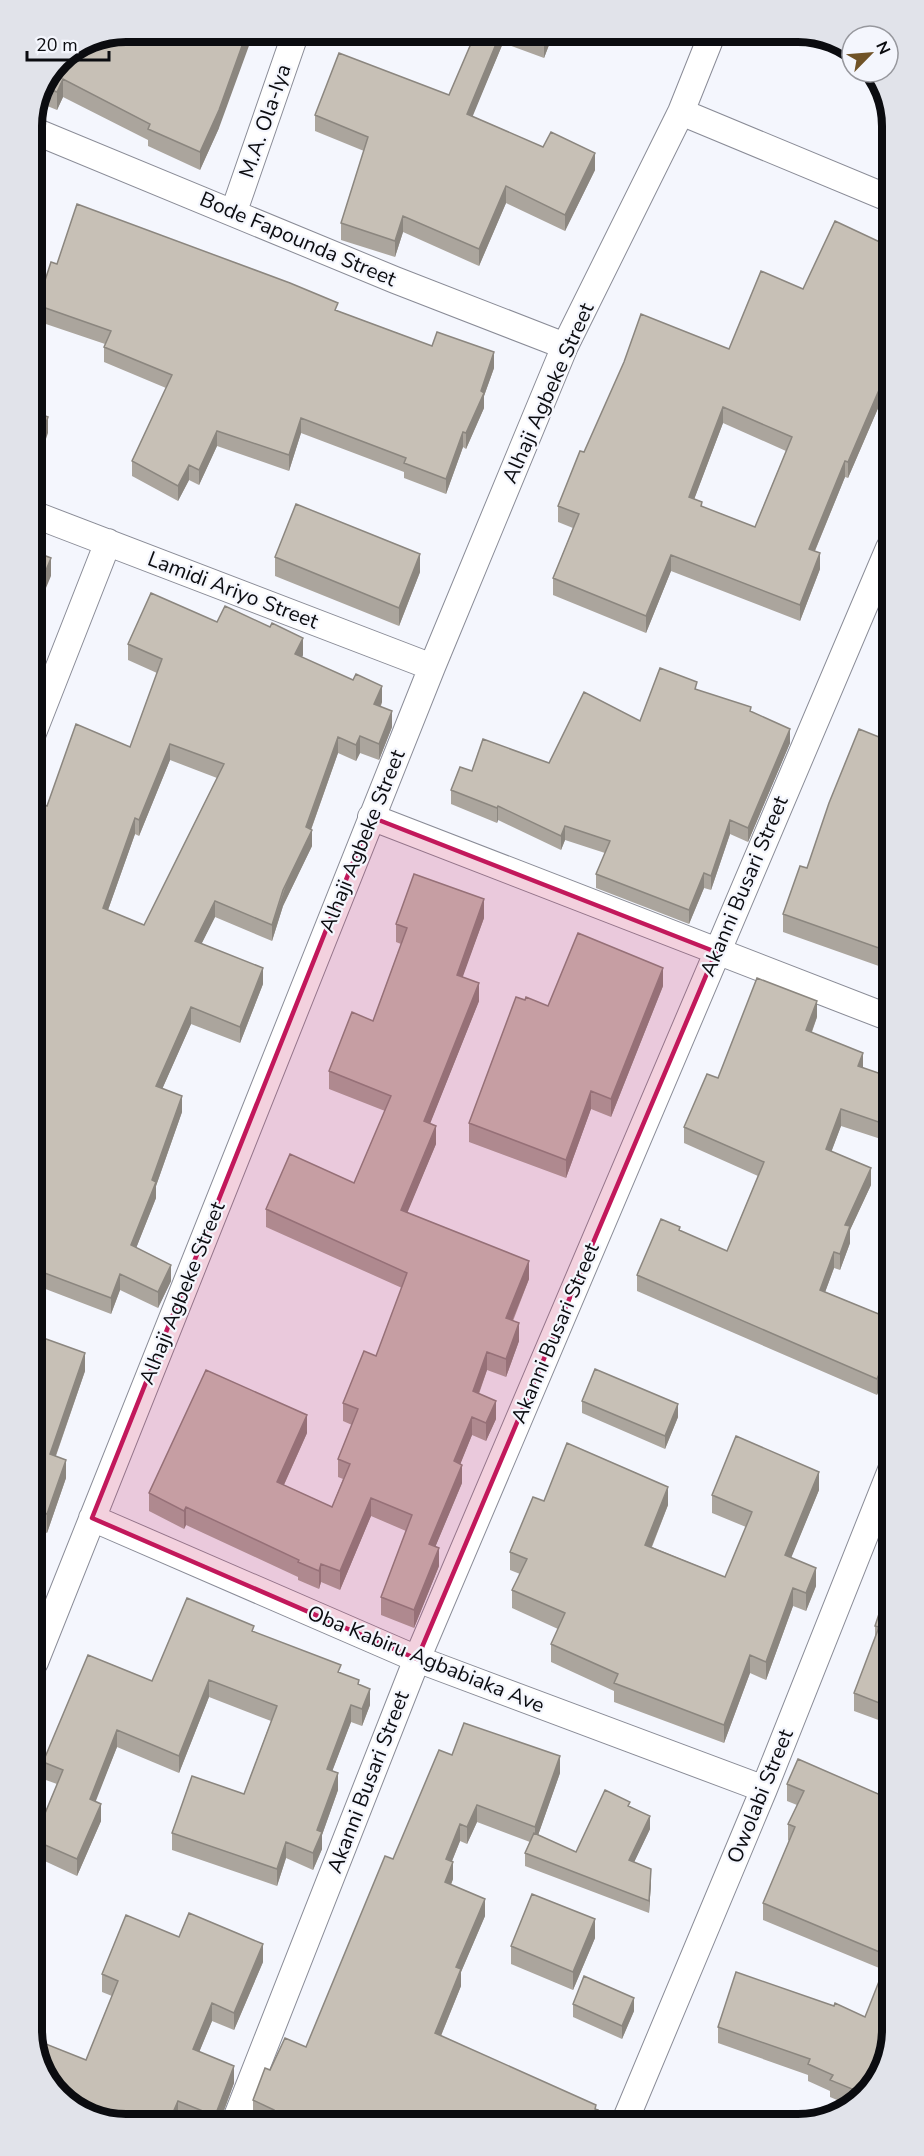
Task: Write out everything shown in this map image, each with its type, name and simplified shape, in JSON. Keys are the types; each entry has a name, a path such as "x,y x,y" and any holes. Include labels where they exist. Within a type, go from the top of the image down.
{"street":[{"name":"M.A. Ola-Iya","path":"234,211 293,42"},
{"name":"Alhaji Agbeke Street","path":"42,1644 371,817 565,346 681,112 709,42"},
{"path":"681,112 882,196"},
{"name":"Bode Fapounda Street","path":"42,134 234,211 395,280 565,346"},
{"name":"Lamidi Ariyo Street","path":"42,517 432,666"},
{"path":"42,710 108,542"},
{"name":"Akanni Busari Street","path":"238,2114 417,1659 882,564"},
{"path":"371,817 882,1015"},
{"name":"Owolabi Street","path":"628,2114 764,1789 882,1493"},
{"name":"Oba Kabiru Agbabiaka Ave","path":"92,1518 417,1659 764,1789"}],"highlighted area":[{"path":"371,817 716,952 417,1659 92,1518"}],"building":[{"path":"126,42 243,42 219,110 200,152 148,129 150,124 63,79 57,92 51,90 59,75 79,56 94,48"},
{"path":"472,42 497,42 467,114 543,147 551,132 595,153 565,215 506,186 479,249 403,216 395,241 341,223 368,137 315,115 339,53 449,95"},
{"path":"77,204 290,283 338,303 335,310 432,346 437,332 494,352 481,391 484,393 466,433 463,432 446,479 404,463 406,458 301,418 289,455 217,431 199,470 189,465 178,486 132,461 172,375 104,347 111,331 42,307 42,290 51,262 57,264"},
{"path":"835,221 882,243 882,392 879,390 848,462 845,461 809,549 820,553 800,605 671,555 646,616 553,578 579,514 558,506 580,451 584,452 624,362 641,314 729,349 761,271 803,289","holes":["723,407 792,437 755,527 701,506 702,502 689,497"]},
{"path":"42,415 48,417 42,434"},
{"path":"296,504 420,554 399,608 275,557"},
{"path":"42,554 51,558 42,580"},
{"path":"151,593 217,622 225,606 270,627 272,623 303,638 295,654 353,680 356,674 382,686 374,704 392,711 379,744 360,736 356,745 338,737 306,827 312,830 283,890 272,925 215,901 195,941 263,968 240,1027 191,1007 156,1086 182,1096 152,1180 156,1182 131,1245 171,1265 158,1292 120,1274 111,1298 42,1272 42,804 47,806 76,724 130,747 162,659 128,644","holes":["170,744 224,764 144,925 103,908 135,818 139,820"]},
{"path":"660,668 697,682 695,689 751,707 750,711 790,729 748,828 730,820 711,876 704,873 689,910 596,874 610,841 565,826 561,836 498,806 497,808 451,790 460,767 472,771 483,739 549,763 584,692 640,721"},
{"path":"859,729 882,738 882,949 783,914 800,866 807,868 829,803"},
{"path":"414,874 484,899 457,975 479,983 424,1121 436,1126 401,1210 529,1261 506,1318 519,1323 506,1359 487,1352 473,1391 496,1401 486,1423 472,1417 454,1461 462,1465 429,1544 439,1548 414,1610 381,1597 412,1515 371,1498 340,1571 321,1564 319,1571 186,1507 184,1511 149,1493 206,1370 307,1415 277,1482 332,1507 350,1464 338,1459 358,1409 343,1403 364,1351 376,1356 407,1273 266,1209 290,1154 354,1183 391,1096 329,1071 352,1012 373,1021 407,928 396,924"},
{"path":"578,933 663,968 611,1099 591,1091 566,1160 469,1123 516,997 525,1000 526,997 548,1006"},
{"path":"757,978 817,1001 806,1030 863,1053 858,1066 882,1074 882,1123 841,1109 826,1149 871,1168 845,1225 850,1226 840,1254 834,1252 820,1290 882,1315 882,1367 877,1379 637,1275 661,1219 680,1227 679,1230 727,1251 764,1162 684,1127 707,1074 718,1078"},
{"path":"42,1338 85,1353 50,1454 66,1460 47,1514 42,1512"},
{"path":"595,1369 678,1404 665,1436 582,1401"},
{"path":"736,1436 819,1472 785,1555 816,1568 806,1593 793,1588 766,1662 750,1655 724,1725 614,1683 618,1674 551,1644 565,1613 512,1590 527,1559 510,1552 533,1497 544,1501 567,1443 668,1487 645,1545 725,1577 752,1512 712,1495"},
{"path":"187,1598 254,1626 252,1631 341,1665 338,1672 359,1680 358,1684 370,1689 362,1709 351,1705 327,1769 338,1773 317,1830 322,1832 313,1853 286,1842 277,1869 172,1833 192,1776 244,1794 277,1706 209,1680 179,1756 117,1730 90,1799 101,1804 77,1859 42,1844 42,1821 63,1770 43,1762 88,1655 152,1681"},
{"path":"882,1605 882,1704 854,1693 879,1627 875,1626"},
{"path":"464,1723 560,1756 535,1827 477,1805 467,1827 460,1824 446,1859 453,1862 445,1882 485,1899 456,1967 461,1969 435,2033 596,2105 595,2109 598,2110 596,2114 272,2114 274,2110 253,2100 265,2068 270,2070 285,2038 306,2047 385,1856 393,1859 439,1750 452,1755"},
{"path":"798,1759 882,1796 882,1953 763,1903 795,1827 788,1824 804,1791 787,1784"},
{"path":"605,1790 630,1802 628,1806 650,1816 629,1860 651,1869 649,1901 525,1853 534,1833 576,1852"},
{"path":"532,1894 595,1919 573,1972 511,1946"},
{"path":"189,1913 263,1944 234,2013 212,2003 193,2049 234,2066 216,2114 210,2114 178,2101 172,2114 121,2114 99,2110 84,2103 59,2081 46,2057 44,2043 86,2060 118,1981 102,1974 126,1915 179,1937"},
{"path":"736,1972 834,2006 835,2003 865,2017 882,1974 882,2030 878,2057 865,2081 856,2090 830,2080 833,2075 808,2064 810,2059 718,2027"},
{"path":"584,1976 634,1998 622,2026 573,2004"}]}
